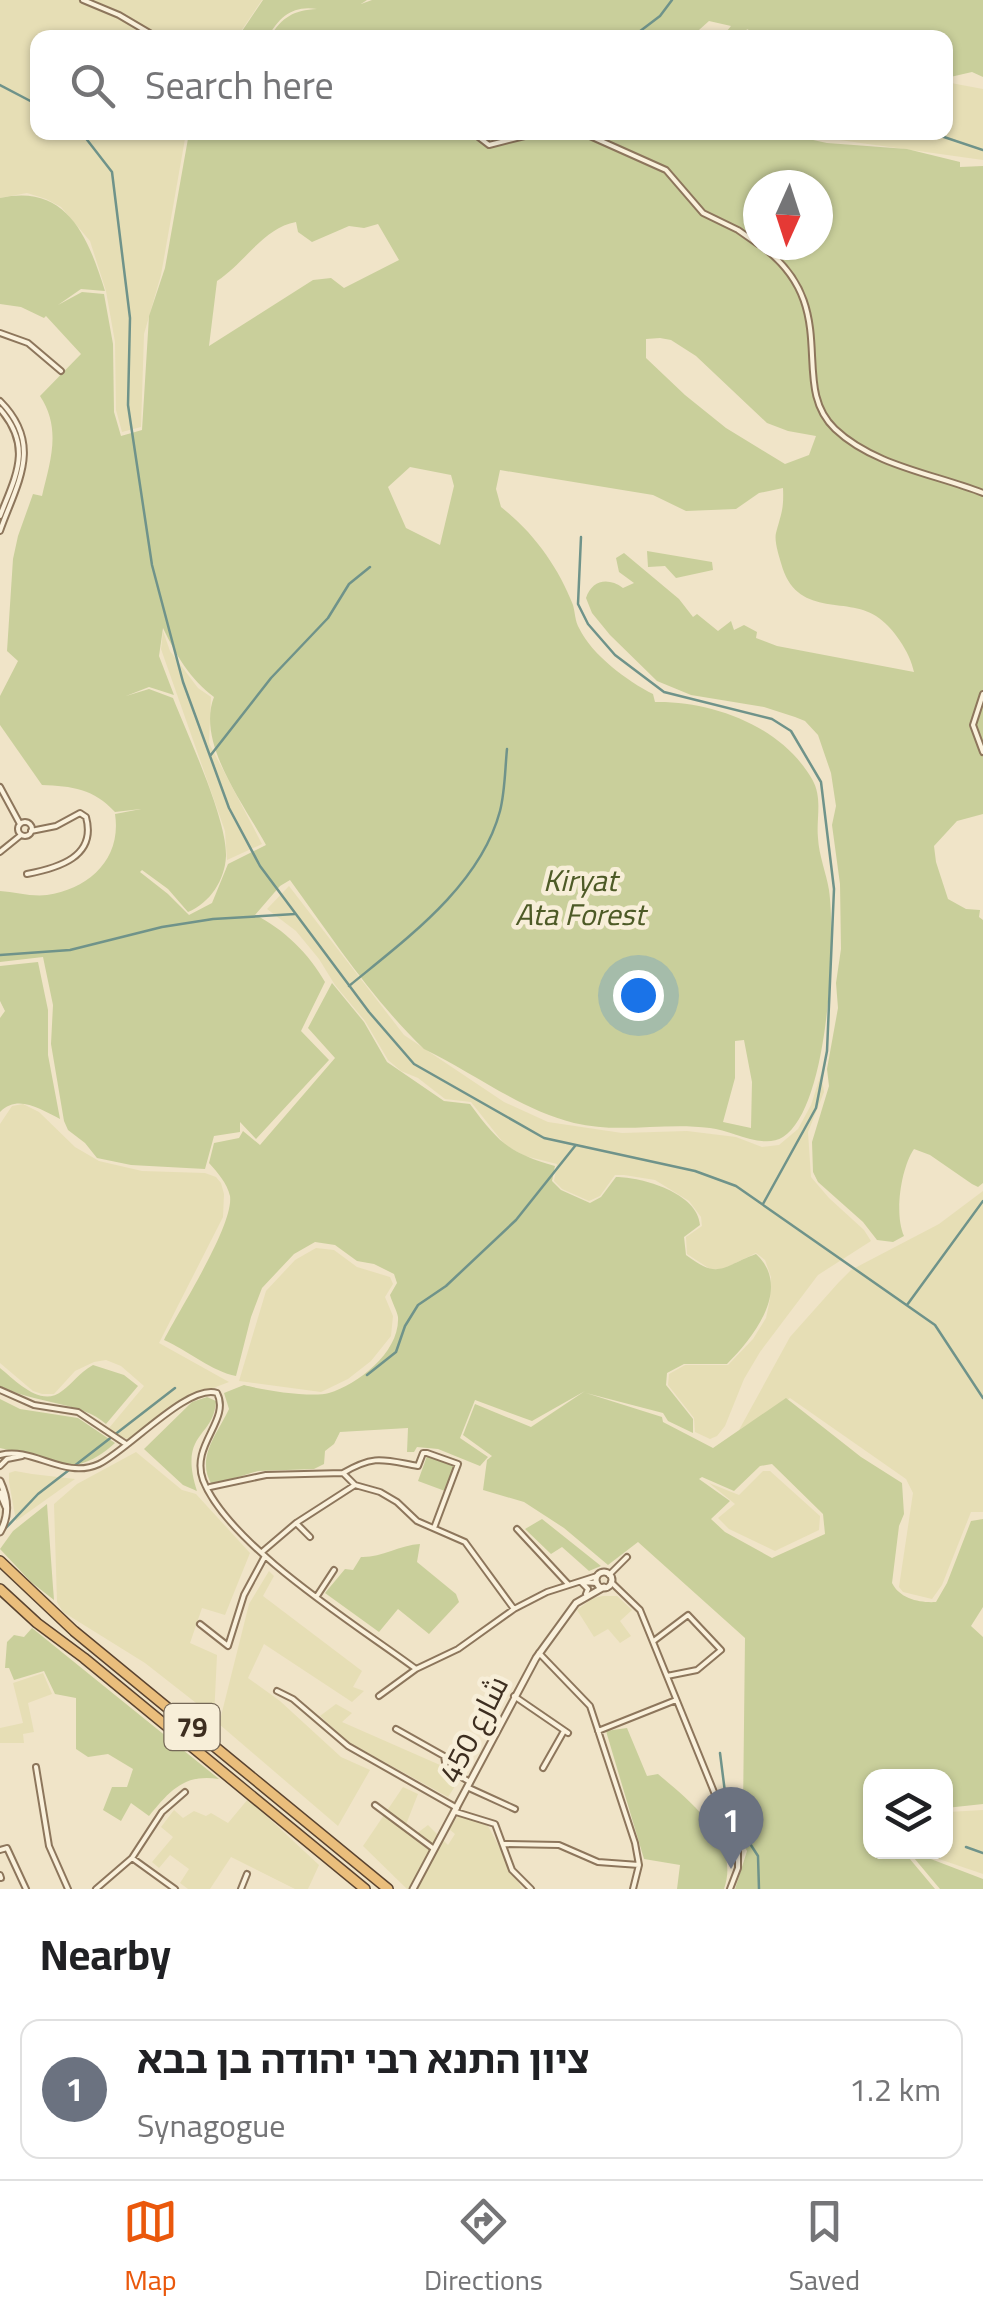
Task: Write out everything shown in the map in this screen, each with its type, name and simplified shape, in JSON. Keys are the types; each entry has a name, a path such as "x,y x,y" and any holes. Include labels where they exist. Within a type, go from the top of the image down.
{"highway":[{"name":"79","path":"0,1561 74,1631 388,1889"},
{"name":"79","path":"0,1589 37,1624 84,1658 365,1889"}],"street":[{"path":"83,0 144,30"},
{"path":"482,140 489,145 509,140"},
{"path":"599,140 666,170 703,213 743,233"},
{"path":"778,260 796,281 805,300 812,329 814,380 824,418 836,431 872,454 983,492"},
{"path":"0,334 28,343 61,371"},
{"path":"0,405 14,428 20,451 16,476 0,516"},
{"path":"0,405 19,426 25,451 21,478 0,531"},
{"path":"983,694 973,725 983,752"},
{"path":"0,787 20,824 22,836"},
{"path":"0,852 31,830 49,828 80,813 86,817 86,842 77,856 60,866 27,874"},
{"path":"20,824 28,823 31,830"},
{"path":"0,1390 34,1405 78,1412 127,1445"},
{"path":"0,1456 14,1453 58,1466 97,1465 203,1390 216,1392 220,1412 205,1439 201,1458 203,1480 224,1512 263,1554 416,1669"},
{"path":"208,1488 266,1476 344,1473 374,1459 418,1466 422,1453 427,1453 458,1464 434,1528"},
{"path":"0,1466 23,1456"},
{"path":"344,1473 355,1485 397,1502 417,1521 466,1542 514,1609"},
{"path":"0,1481 6,1495 6,1522 0,1532"},
{"path":"200,1624 228,1646 244,1595 263,1554 296,1523 355,1485"},
{"path":"0,1493 6,1508"},
{"path":"296,1523 310,1537"},
{"path":"516,1529 568,1584"},
{"path":"610,1578 627,1557"},
{"path":"317,1596 334,1570"},
{"path":"379,1696 416,1669 458,1649 514,1609 568,1584 597,1579 603,1572 640,1610 654,1640 738,1851 738,1868 730,1889"},
{"name":"شارع 450","path":"585,1596 604,1588 610,1578"},
{"path":"597,1579 604,1588"},
{"name":"شارع 450","path":"414,1889 514,1696 570,1610 597,1579"},
{"path":"578,1582 588,1588 585,1596"},
{"path":"654,1640 688,1615 720,1650 697,1670 668,1676"},
{"path":"540,1653 590,1706 635,1843 638,1865 633,1889"},
{"path":"277,1690 348,1746 457,1810 495,1824 512,1870 531,1889"},
{"path":"514,1696 566,1732 544,1768"},
{"path":"598,1731 676,1700"},
{"path":"396,1729 444,1756 446,1768 469,1785 515,1808"},
{"path":"36,1767 49,1846 68,1889"},
{"path":"96,1889 132,1858 162,1812 185,1792"},
{"path":"375,1805 434,1849"},
{"path":"503,1844 559,1846 598,1862 638,1865"},
{"path":"0,1850 7,1848 26,1889"},
{"path":"132,1858 175,1889"},
{"path":"240,1889 247,1874"}],"shaded area":[{"path":"0,0 262,0 242,30 30,30 30,140 185,140 161,275 144,334 141,427 122,432 116,410 115,342 106,291 90,241 61,207 46,199 27,193 0,198"},
{"path":"953,83 983,89 983,160 839,140 953,140"},
{"path":"163,631 170,651 198,688 211,697 209,743 262,844 227,860 225,831 161,649"},
{"path":"289,886 404,1035 504,1102 548,1122 622,1133 687,1131 736,1137 762,1147 779,1145 798,1129 821,1074 824,1092 808,1132 811,1177 871,1241 818,1275 760,1352 717,1436 710,1439 695,1432 694,1418 668,1385 669,1374 685,1365 728,1365 753,1339 766,1318 770,1299 771,1277 765,1260 756,1253 723,1269 710,1269 687,1254 686,1237 702,1226 701,1217 689,1201 655,1180 624,1175 615,1175 600,1196 589,1201 562,1189 554,1181 557,1164 525,1156 505,1145 471,1102 445,1099 418,1078 401,1071 388,1060 365,1021 296,931 267,909"},
{"path":"23,1104 39,1112 75,1147 99,1161 142,1171 205,1173 221,1183 223,1217 159,1343 229,1382 195,1395 133,1440 116,1436 109,1428 144,1386 121,1366 106,1360 94,1362 75,1371 54,1394 42,1394 0,1363 0,1124 12,1106"},
{"path":"983,1191 983,1512 971,1512 942,1585 932,1599 903,1592 899,1587 913,1493 906,1479 790,1398 739,1430 790,1337 851,1270 939,1224"},
{"path":"316,1248 334,1250 357,1267 390,1277 393,1284 385,1297 393,1316 391,1336 371,1361 348,1379 321,1392 239,1381 266,1291 295,1260"},
{"path":"136,1452 182,1490 196,1494 250,1553 225,1615 202,1608 190,1643 217,1655 214,1717 145,1663 63,1612 57,1602 54,1504 77,1484"},
{"path":"763,1471 770,1471 820,1516 819,1530 775,1551 729,1529 718,1518 735,1504 709,1483 739,1495"},
{"path":"9,1473 75,1479 16,1521 9,1482"},
{"path":"269,1571 274,1576 263,1596 362,1671 353,1687 364,1691 352,1702 264,1644 248,1678 280,1701 341,1757 370,1770 338,1826 219,1724 249,1604"},
{"path":"603,1596 617,1596 632,1610 620,1621 631,1636 620,1643 608,1629 594,1637 577,1610"},
{"path":"43,1673 52,1694 28,1703 34,1732 23,1734 24,1743 0,1743 0,1728 23,1723 13,1683"},
{"path":"336,1704 352,1713 342,1722 440,1765 446,1776 457,1783 448,1797 348,1742 320,1716"},
{"path":"403,1787 418,1794 405,1827 416,1834 428,1825 448,1845 455,1834 449,1829 459,1814 488,1826 522,1889 407,1889 363,1846"},
{"path":"248,1799 319,1865 308,1889 295,1889 231,1857 210,1889 188,1889 180,1883 189,1869 170,1855 159,1868 152,1862 173,1837 161,1827 174,1810 183,1818 194,1811 206,1816 211,1813 228,1823"},
{"path":"983,1810 983,1874 939,1859 953,1859 953,1812"}],"green space":[{"path":"263,0 367,0 361,4 372,0 983,0 983,77 972,72 953,76 953,30 728,30 731,26 709,21 699,30 275,30 289,16 317,9 308,8 288,14 273,30 243,30"},
{"name":"Kiryat Ata Forest","path":"188,140 813,140 907,149 960,162 960,167 983,166 983,814 957,821 934,846 948,899 966,909 980,910 983,920 983,1183 978,1187 930,1155 914,1149 900,1191 904,1236 893,1242 877,1240 863,1222 818,1182 813,1172 812,1142 829,1086 827,1069 838,1008 836,983 841,949 840,884 832,825 836,806 831,773 818,735 805,721 795,717 764,707 691,695 657,681 610,635 592,613 586,598 592,587 601,582 623,588 634,583 619,572 616,558 624,553 679,599 693,617 697,614 718,631 731,621 734,630 744,625 757,632 756,638 777,646 914,672 900,641 876,616 810,599 788,581 776,540 783,488 759,493 736,509 686,511 653,495 500,470 496,489 501,507 524,527 552,563 573,605 579,628 601,657 653,694 655,702 700,706 764,731 799,760 812,779 818,801 819,845 829,890 830,982 820,1059 811,1093 798,1120 783,1137 766,1141 710,1128 591,1126 534,1109 424,1049 370,989 290,880 255,915 295,943 325,982 301,1031 329,1060 256,1139 240,1122 240,1132 214,1136 205,1169 131,1165 97,1158 68,1130 51,1044 53,1005 43,957 0,962 0,891 41,895 62,892 89,879 108,858 116,830 115,814 141,809 115,812 82,790 42,785 0,725 0,696 18,661 7,651 13,559 33,494 42,496 52,446 51,421 40,396 81,354 46,316 0,304 0,198 23,195 42,199 58,207 82,234 105,291 81,289 58,305 82,292 104,294 113,344 114,412 121,436 142,430 149,316 165,268","holes":["296,222 298,232 312,242 349,226 364,228 378,224 399,260 344,288 331,278 313,280 209,346 217,281 274,231","646,339 671,340 696,356 767,423 816,436 809,455 785,464 726,428 646,358","410,467 451,475 454,486 440,545 406,528 388,487","163,628 184,666 214,697 211,734 217,753 266,845 228,864 212,903 189,915 140,872 168,889 188,912 215,890 226,856 206,777 173,698 149,689 126,696 149,687 174,695 159,656","744,1040 752,1082 751,1128 723,1122 735,1078 735,1041"]},
{"path":"647,551 712,562 713,570 676,578 665,566 648,567"},
{"path":"38,962 48,1010 48,1055 60,1119 22,1104 0,1112 0,1018 5,1011 0,1001 0,966"},
{"path":"332,983 364,1022 387,1062 444,1101 470,1104 506,1144 555,1166 552,1181 561,1190 590,1203 601,1197 616,1177 667,1189 690,1204 697,1214 700,1225 684,1237 686,1255 706,1267 720,1269 756,1254 766,1267 771,1282 765,1312 727,1364 684,1364 667,1373 666,1385 693,1419 693,1433 668,1421 663,1413 586,1393 662,1417 663,1422 713,1448 786,1398 861,1457 902,1483 904,1514 892,1583 911,1599 936,1602 971,1521 983,1519 983,1607 971,1626 983,1637 983,1804 953,1807 953,1769 863,1769 863,1859 910,1859 935,1889 735,1889 747,1851 728,1815 743,1811 745,1638 638,1542 608,1565 564,1528 524,1502 483,1490 487,1460 492,1456 463,1435 475,1404 531,1427 585,1391 532,1421 475,1400 460,1438 488,1457 480,1466 438,1449 417,1447 414,1452 407,1452 408,1428 340,1432 325,1451 324,1464 314,1469 258,1471 212,1485 207,1475 207,1455 229,1409 224,1393 244,1385 299,1394 340,1389 375,1365 397,1330 398,1317 390,1295 397,1283 394,1274 357,1261 335,1245 315,1242 294,1254 262,1288 236,1376 164,1340 215,1246 229,1209 227,1187 209,1163 214,1143 239,1138 243,1131 260,1145 335,1058 308,1028","holes":["772,1464 823,1514 825,1534 772,1558 725,1532 711,1519 730,1501 699,1479 734,1491 760,1466"]},
{"path":"93,1365 124,1375 138,1386 106,1424 84,1411 0,1386 0,1368 37,1395 54,1395"},
{"path":"207,1397 216,1401 210,1423 194,1446 192,1471 197,1491 183,1485 144,1449 192,1402"},
{"path":"0,1399 20,1409 78,1418 115,1443 99,1455 72,1465 46,1462 0,1448"},
{"path":"427,1456 454,1466 445,1491 418,1481"},
{"path":"47,1504 54,1600 0,1549 13,1531"},
{"path":"542,1519 601,1566 589,1571 562,1547 551,1554 525,1529"},
{"path":"420,1544 417,1562 456,1594 459,1602 429,1634 398,1609 379,1632 325,1593 345,1569 353,1570 361,1557"},
{"path":"32,1628 219,1779 196,1779 178,1786 149,1816 131,1803 121,1821 103,1810 112,1787 127,1787 133,1769 108,1754 88,1757 76,1749 76,1698 55,1694 44,1671 14,1680 9,1668 5,1668 7,1642 14,1635 24,1637"},
{"path":"627,1728 647,1776 658,1774 671,1785 719,1839 727,1871 724,1889 677,1889 680,1865 644,1859 606,1731"},
{"path":"915,1859 931,1859 983,1879 983,1889 940,1889"}],"waterway":[{"path":"642,30 672,0"},
{"path":"0,85 30,101"},
{"path":"87,140 112,172 130,318 128,405 152,565 183,682 229,808 260,866 369,1012 414,1064 544,1138 695,1171 736,1186 935,1325 983,1398"},
{"path":"953,140 983,150"},
{"path":"581,537 578,604 588,624 615,655 664,692 772,719 791,731 821,782 834,889 827,1051 816,1108 763,1204"},
{"path":"210,756 271,678 328,618 349,584 370,567"},
{"path":"349,986 438,909 476,863 500,811 507,749"},
{"path":"0,955 70,950 213,919 295,914"},
{"path":"367,1375 396,1352 418,1305 446,1286 516,1220 575,1146"},
{"path":"907,1305 983,1201"},
{"path":"3,1531 38,1494 175,1388"},
{"path":"720,1753 727,1808 758,1856 759,1889"},
{"path":"966,1847 983,1853"}],"place":[{"name":"ציון התנא רבי יהודה בן בבא","path":"731,1869"}]}
